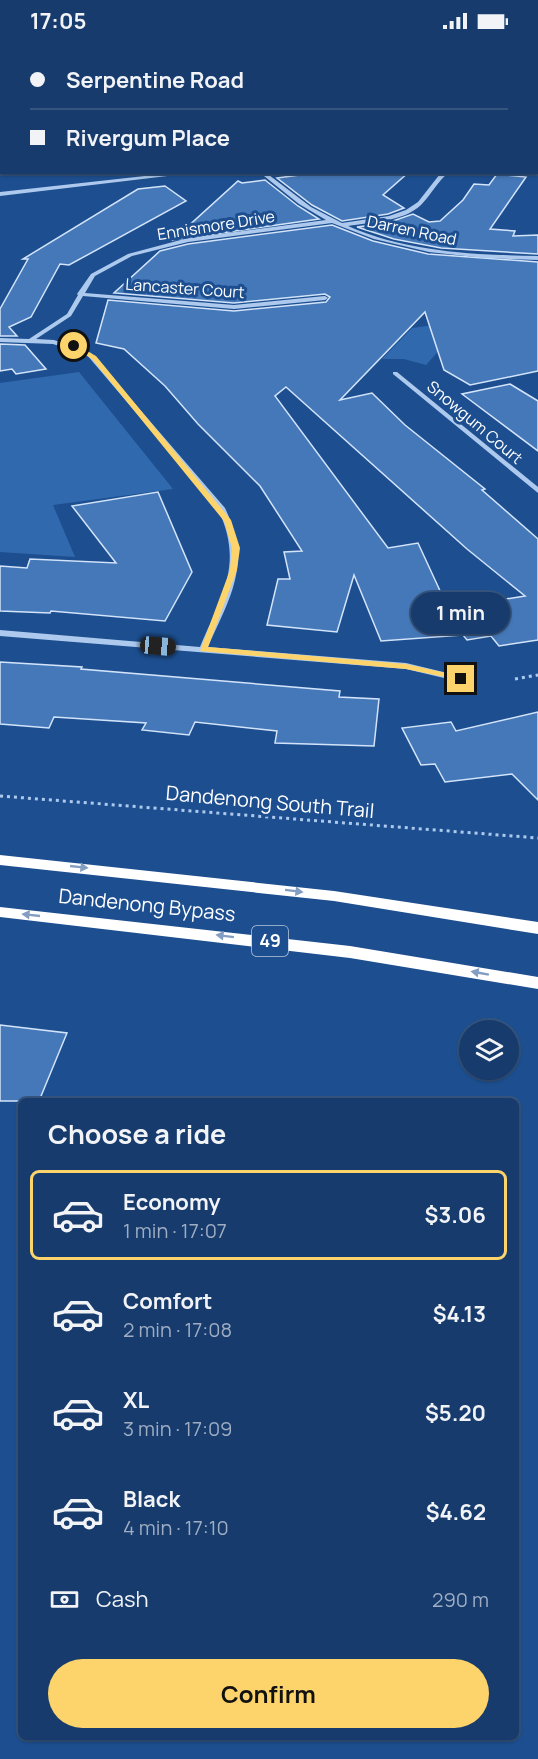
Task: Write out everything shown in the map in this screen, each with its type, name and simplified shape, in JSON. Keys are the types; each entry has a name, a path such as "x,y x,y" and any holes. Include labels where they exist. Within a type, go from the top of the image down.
{"highway":[{"name":"Dandenong Bypass","path":"0,860 334,896 538,928"},
{"name":"Dandenong Bypass","path":"0,912 350,952 538,983"}],"street":[{"path":"0,194 181,174"},
{"name":"Darren Road","path":"264,174 332,221 388,241 447,252 538,258"},
{"path":"340,225 409,210 419,203 438,178 444,174"},
{"name":"Ennismore Drive","path":"54,342 64,320 78,303 80,294 93,275 108,264 149,249 188,240 332,221"},
{"name":"Lancaster Court","path":"80,294 234,307 325,298"},
{"name":"Ennismore Drive","path":"32,339 64,320"},
{"path":"0,340 32,339 54,342 83,350 94,358 228,520 236,548 234,570 203,650"},
{"name":"Snowgum Court","path":"395,373 538,491"},
{"path":"0,633 406,666 461,679"}],"path":[{"path":"515,679 538,675"},
{"name":"Dandenong South Trail","path":"0,796 538,838"}],"shaded area":[{"path":"465,321 426,365 404,359 382,359 412,328"},
{"path":"79,372 173,489 53,505 75,557 0,552 0,383"}],"building":[{"path":"407,174 383,195 404,208 388,214 342,221 312,205 277,178 299,175"},
{"path":"497,174 526,177 490,229 515,231 513,236 538,235 538,254 441,248 394,239 357,227 387,223 413,214 429,222 440,221 463,200 474,184 489,185"},
{"path":"265,180 319,219 173,240 238,181 242,183"},
{"path":"165,186 186,201 69,265 60,264 31,317 9,327 17,336 0,336 0,309 28,259 23,259 138,189"},
{"path":"332,225 373,241 428,254 538,262 538,371 470,385 444,370 425,312 340,400 372,393 405,425 485,489 482,490 538,539 538,640 499,646 491,636 467,640 463,635 381,641 354,575 337,632 267,625 278,579 290,579 284,552 302,551 260,486 198,424 165,386 124,349 96,343 108,300 234,311 326,302 330,297 325,294 234,303 114,293 160,251 188,244","holes":["286,387 467,549 525,596 448,608 418,543 388,548 275,396"]},
{"path":"0,344 25,345 46,369 16,374 12,369 0,371"},
{"path":"510,384 538,401 538,451 462,394"},
{"path":"158,492 192,572 165,621 51,611 50,613 0,611 0,566 27,568 30,559 116,563 72,506"},
{"path":"0,662 82,667 81,669 340,691 339,697 379,699 374,746 275,743 277,731 195,722 189,735 142,730 146,723 54,717 49,728 0,724"},
{"path":"538,712 538,800 512,774 445,782 435,764 421,765 402,728 451,722 456,731"},
{"path":"0,1025 67,1033 40,1098 0,1101"}],"route":[{"path":"74,346 94,358 221,508 228,520 236,548 234,570 203,650 406,666 461,679"}]}
